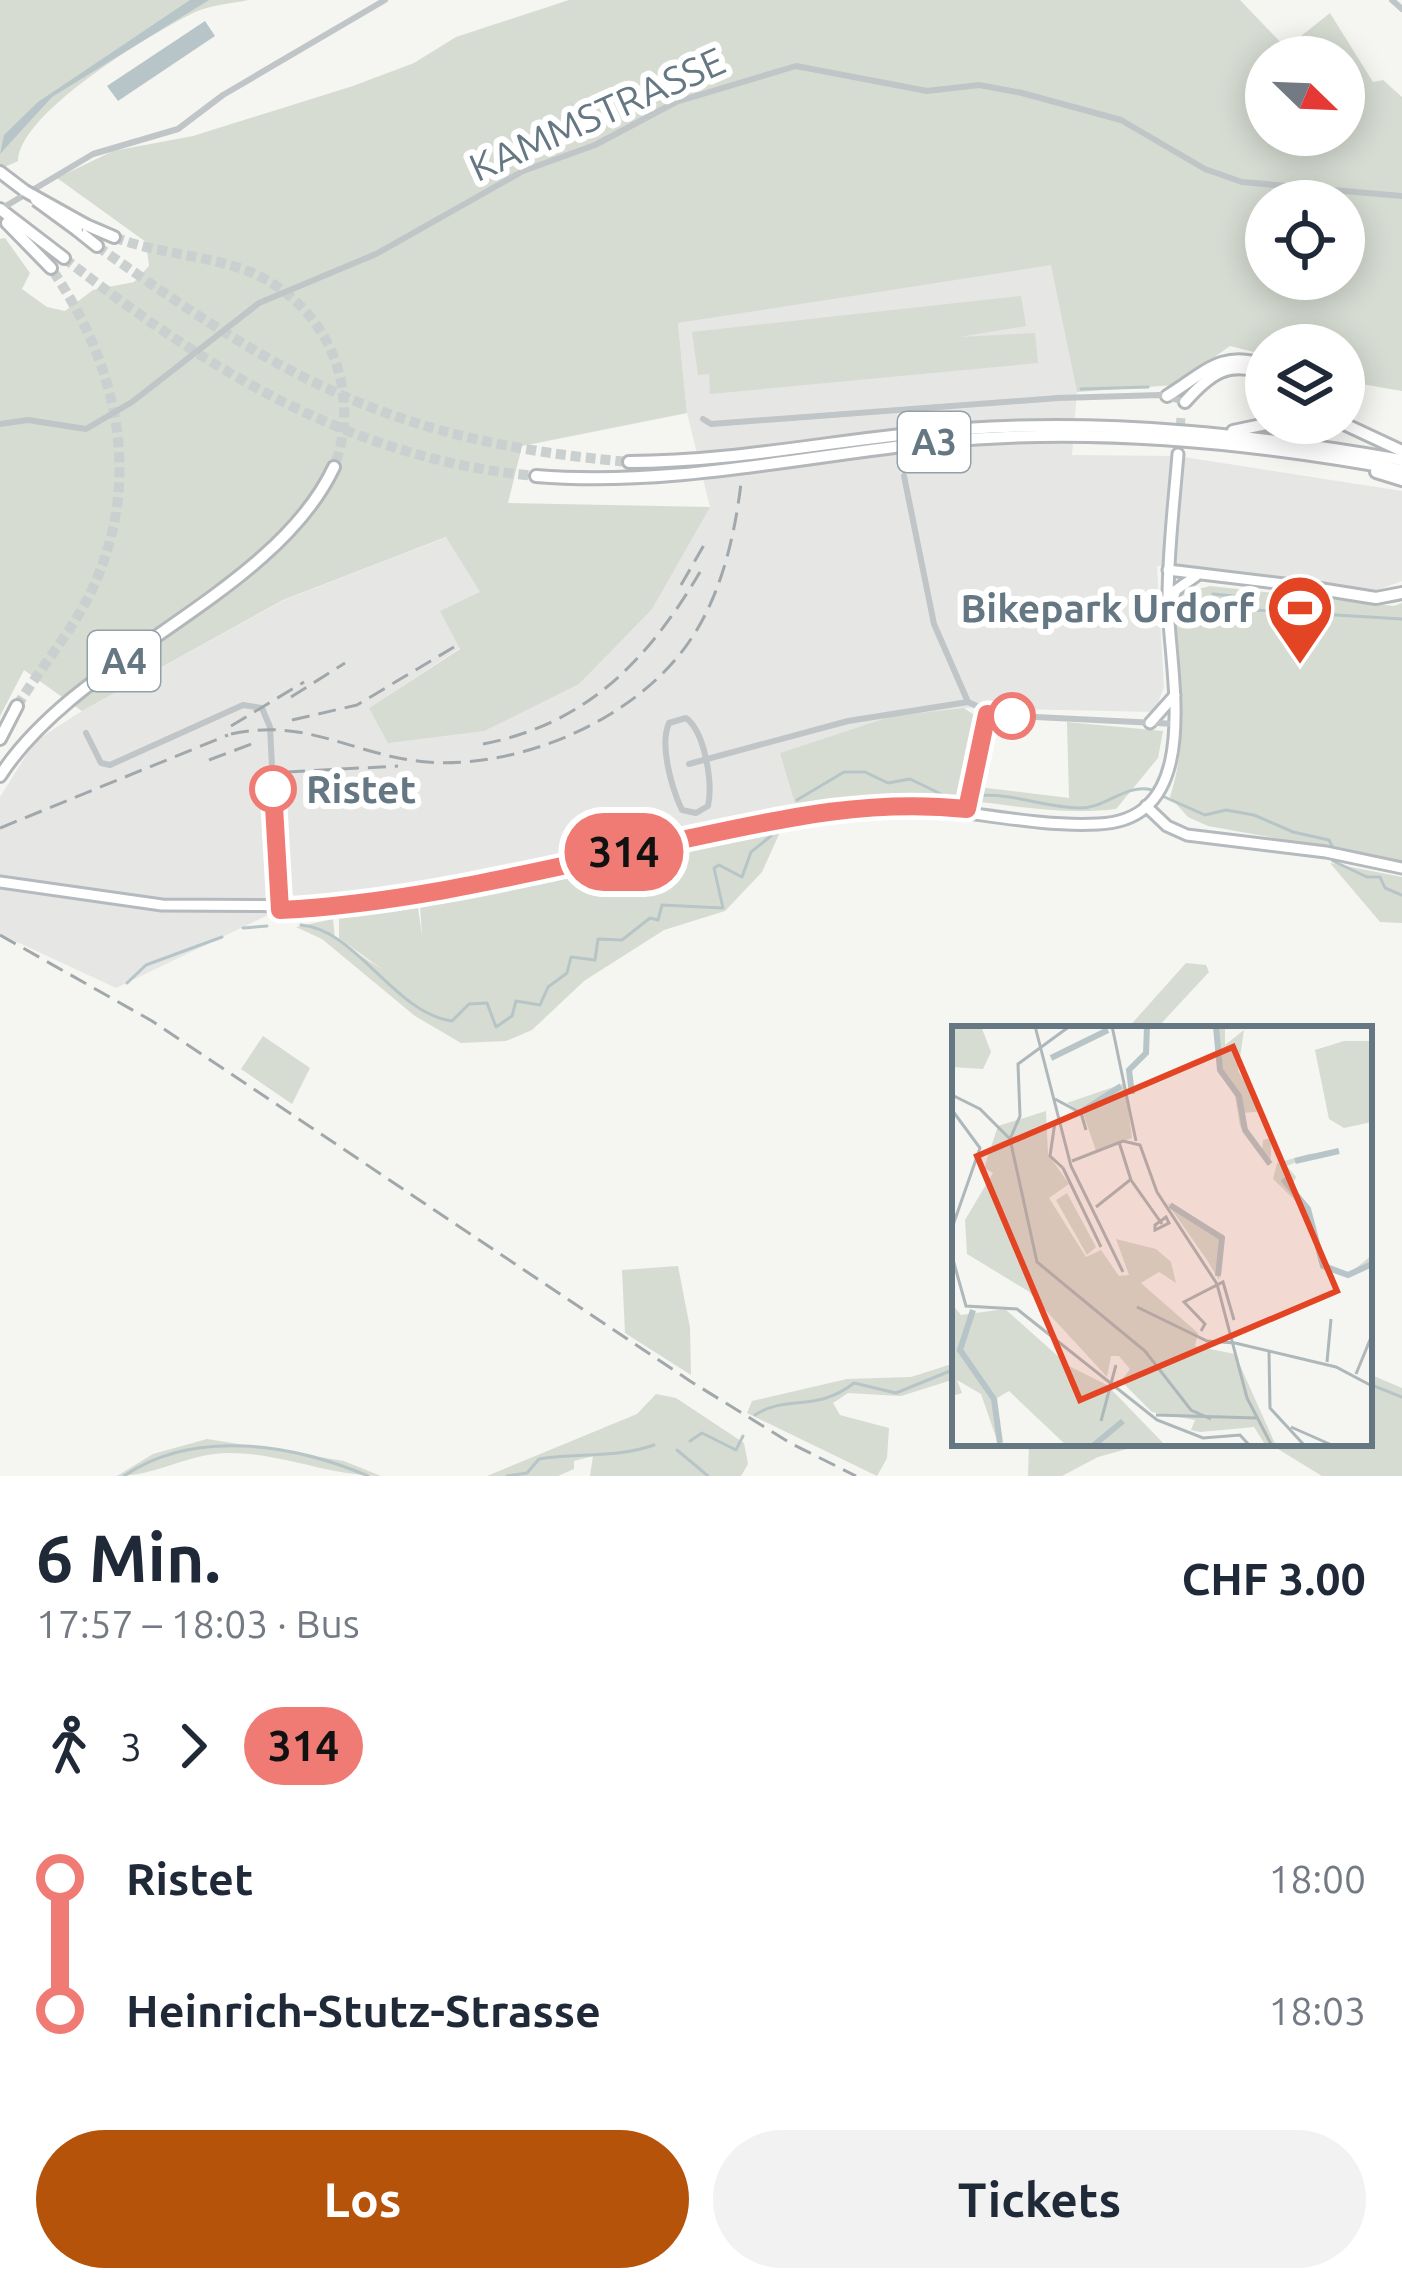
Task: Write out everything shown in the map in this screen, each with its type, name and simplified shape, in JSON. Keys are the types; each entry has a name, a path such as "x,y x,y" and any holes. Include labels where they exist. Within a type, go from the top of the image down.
{"highway":[{"path":"0,172 81,228 97,246"},
{"path":"0,213 40,247 64,258"},
{"path":"81,228 114,238"},
{"path":"40,247 51,268"},
{"path":"1166,396 1204,369 1232,359 1245,362"},
{"path":"1185,402 1205,379 1223,369 1245,368"},
{"path":"1185,402 1204,369"},
{"name":"A3","path":"629,462 731,458 975,428 1211,434 1402,456"},
{"path":"1211,434 1245,428"},
{"path":"1365,436 1402,456"},
{"name":"A3","path":"536,476 693,476 935,442 1020,437 1160,440 1402,470"},
{"path":"1315,456 1402,480"},
{"name":"A4","path":"0,776 38,728 278,540 306,512 334,467"},
{"path":"1301,586 1375,594 1402,590"},
{"path":"0,739 16,706"}],"main road":[{"path":"1181,417 1185,402"},
{"path":"0,882 127,902 280,910 419,896 826,809 918,804 1091,824 1117,822 1149,803 1161,786 1176,724 1168,570 1178,454"},
{"path":"1168,570 1301,586"},
{"path":"1168,613 1176,590 1202,574"},
{"path":"1150,723 1175,694"},
{"path":"1149,803 1167,826 1187,835 1291,846 1402,868"}],"street":[{"path":"0,213 93,154 178,130 223,95 385,0"},
{"path":"1392,0 1402,9"},
{"name":"KAMMSTRASSE","path":"0,424 28,420 86,429 132,402 260,303 376,254 523,171 595,145 676,102 796,67 927,91 980,86 1022,93 1121,121 1204,169 1241,182 1402,196"},
{"path":"703,419 710,424 1058,398 1166,396 1185,402"},
{"path":"904,476 934,624 968,702"},
{"path":"689,764 835,724 968,702 997,715 1176,724"},
{"path":"86,733 107,765 250,703 262,708 269,723 280,910"},
{"path":"686,718 695,725 706,759 708,806 697,813 682,810 666,728 674,719 686,718"}],"shaded area":[{"path":"0,0 248,0 193,13 119,57 63,98 24,141 18,161 0,169"},
{"path":"190,0 209,0 52,97 0,154 4,135 38,102"},
{"path":"569,0 1240,0 1274,36 1245,36 1245,156 1365,156 1365,69 1373,82 1383,80 1402,97 1402,391 1365,385 1365,324 1245,324 1245,350 1230,346 1175,385 1077,392 1051,265 678,323 687,413 522,446 508,503 710,507 652,609 579,684 484,731 388,743 369,708 460,649 440,611 480,592 446,537 283,600 82,711 24,670 0,716 0,239 5,238 30,273 22,289 47,307 65,311 93,290 134,282 149,266 146,242 57,178 113,151 193,136 414,63 456,37"},
{"path":"1330,13 1344,36 1301,36"},
{"path":"205,21 215,36 118,101 107,86"},
{"path":"1052,264 1077,392 1072,455 1177,456 1402,491 1402,581 1378,590 1157,566 1164,687 1155,712 964,708 892,716 781,753 796,807 413,889 297,901 116,988 0,934 0,797 35,741 82,711 284,600 447,537 480,592 460,648 369,708 710,507 687,413 678,323"},
{"path":"1021,296 1026,326 959,337 1035,333 1038,363 710,394 709,374 698,375 692,332"},
{"path":"1210,586 1394,606 1402,603 1402,861 1208,826 1188,817 1170,797 1181,727 1173,608 1179,594"},
{"path":"964,708 980,719 978,787 1069,798 1067,722 1163,731 1158,758 1116,809 1045,810 911,797 796,807 780,753 892,716"},
{"path":"780,832 762,872 725,911 664,930 584,981 532,1030 506,1041 461,1043 415,1016 322,939 296,927 333,919 335,939 383,970 339,938 339,918 418,908 422,936 420,905"},
{"path":"1330,863 1402,877 1402,923 1380,922"},
{"path":"1186,963 1206,965 1209,972 1159,1026 1130,1026"},
{"path":"263,1036 310,1068 292,1104 241,1069"},
{"path":"678,1266 690,1328 691,1375 625,1333 622,1270"},
{"path":"952,1364 952,1380 901,1396 848,1393 833,1403 840,1415 889,1428 887,1458 877,1476 747,1413 752,1401 847,1379 911,1377"},
{"path":"1372,1375 1402,1388 1402,1476 1322,1476 1278,1449 1134,1447 1098,1457 1062,1476 1028,1476 1029,1446 1372,1446"},
{"path":"656,1394 676,1398 744,1443 748,1464 741,1476 590,1476 593,1456 574,1461 574,1469 558,1476 487,1476 637,1414"},
{"path":"207,1439 344,1461 381,1476 229,1453 117,1476 153,1454"}],"waterway":[{"path":"1081,389 1148,387"},
{"path":"1213,594 1233,596 1255,610 1402,619"},
{"path":"797,800 844,772 865,772 888,783 910,779 945,796 959,796"},
{"path":"976,796 1079,808 1133,790 1152,790"},
{"path":"1160,795 1205,815 1226,810 1254,815 1293,832 1329,840 1332,846"},
{"path":"301,925 340,941 431,1015 452,1021 469,1004 487,1003 496,1027 512,1016 516,1001 540,1005 548,987 567,973 571,957 595,960 598,939 622,940 650,918 658,920 662,905 723,908 714,868 719,865 742,877 751,852 771,836"},
{"path":"1333,861 1367,877 1380,877 1385,888 1402,895"},
{"path":"243,928 267,926"},
{"path":"127,983 146,965 222,937"},
{"path":"755,1415 779,1405 827,1398 854,1383 896,1393 952,1370"},
{"path":"1372,1385 1402,1397"},
{"path":"690,1441 702,1433 736,1450 743,1436"},
{"path":"507,1476 527,1473 539,1459 654,1445"},
{"path":"124,1476 181,1451 212,1446 276,1449 368,1476"},
{"path":"677,1450 708,1476"}],"tunnel":[{"path":"114,237 264,278 312,318 339,373 344,404 334,467"},
{"path":"97,246 227,334 345,397 473,438 629,462"},
{"path":"64,258 171,336 284,402 404,451 469,467 536,476"},
{"path":"17,706 88,598 110,540 118,499 115,419 106,380 92,341 51,268"},
{"path":"1178,454 1181,417"}],"railway":[{"path":"231,734 284,730 401,758 463,762 500,757 574,733 641,693 691,639 725,564 741,483"},
{"path":"681,585 704,545"},
{"path":"483,744 553,721 611,684 659,633 700,572"},
{"path":"292,720 357,705 454,647"},
{"path":"291,697 345,663"},
{"path":"231,726 304,682"},
{"path":"0,828 228,735"},
{"path":"209,760 257,742"},
{"path":"287,772 398,766"},
{"path":"0,935 152,1021 690,1381 792,1444 856,1476"}],"bus line":[{"name":"314","path":"273,789 280,910 343,906 460,888 826,809 895,804 967,809 987,714 1012,716"}],"place":[{"name":"Bikepark Urdorf","path":"1300,667"},
{"name":"Ristet","path":"273,789"}]}
